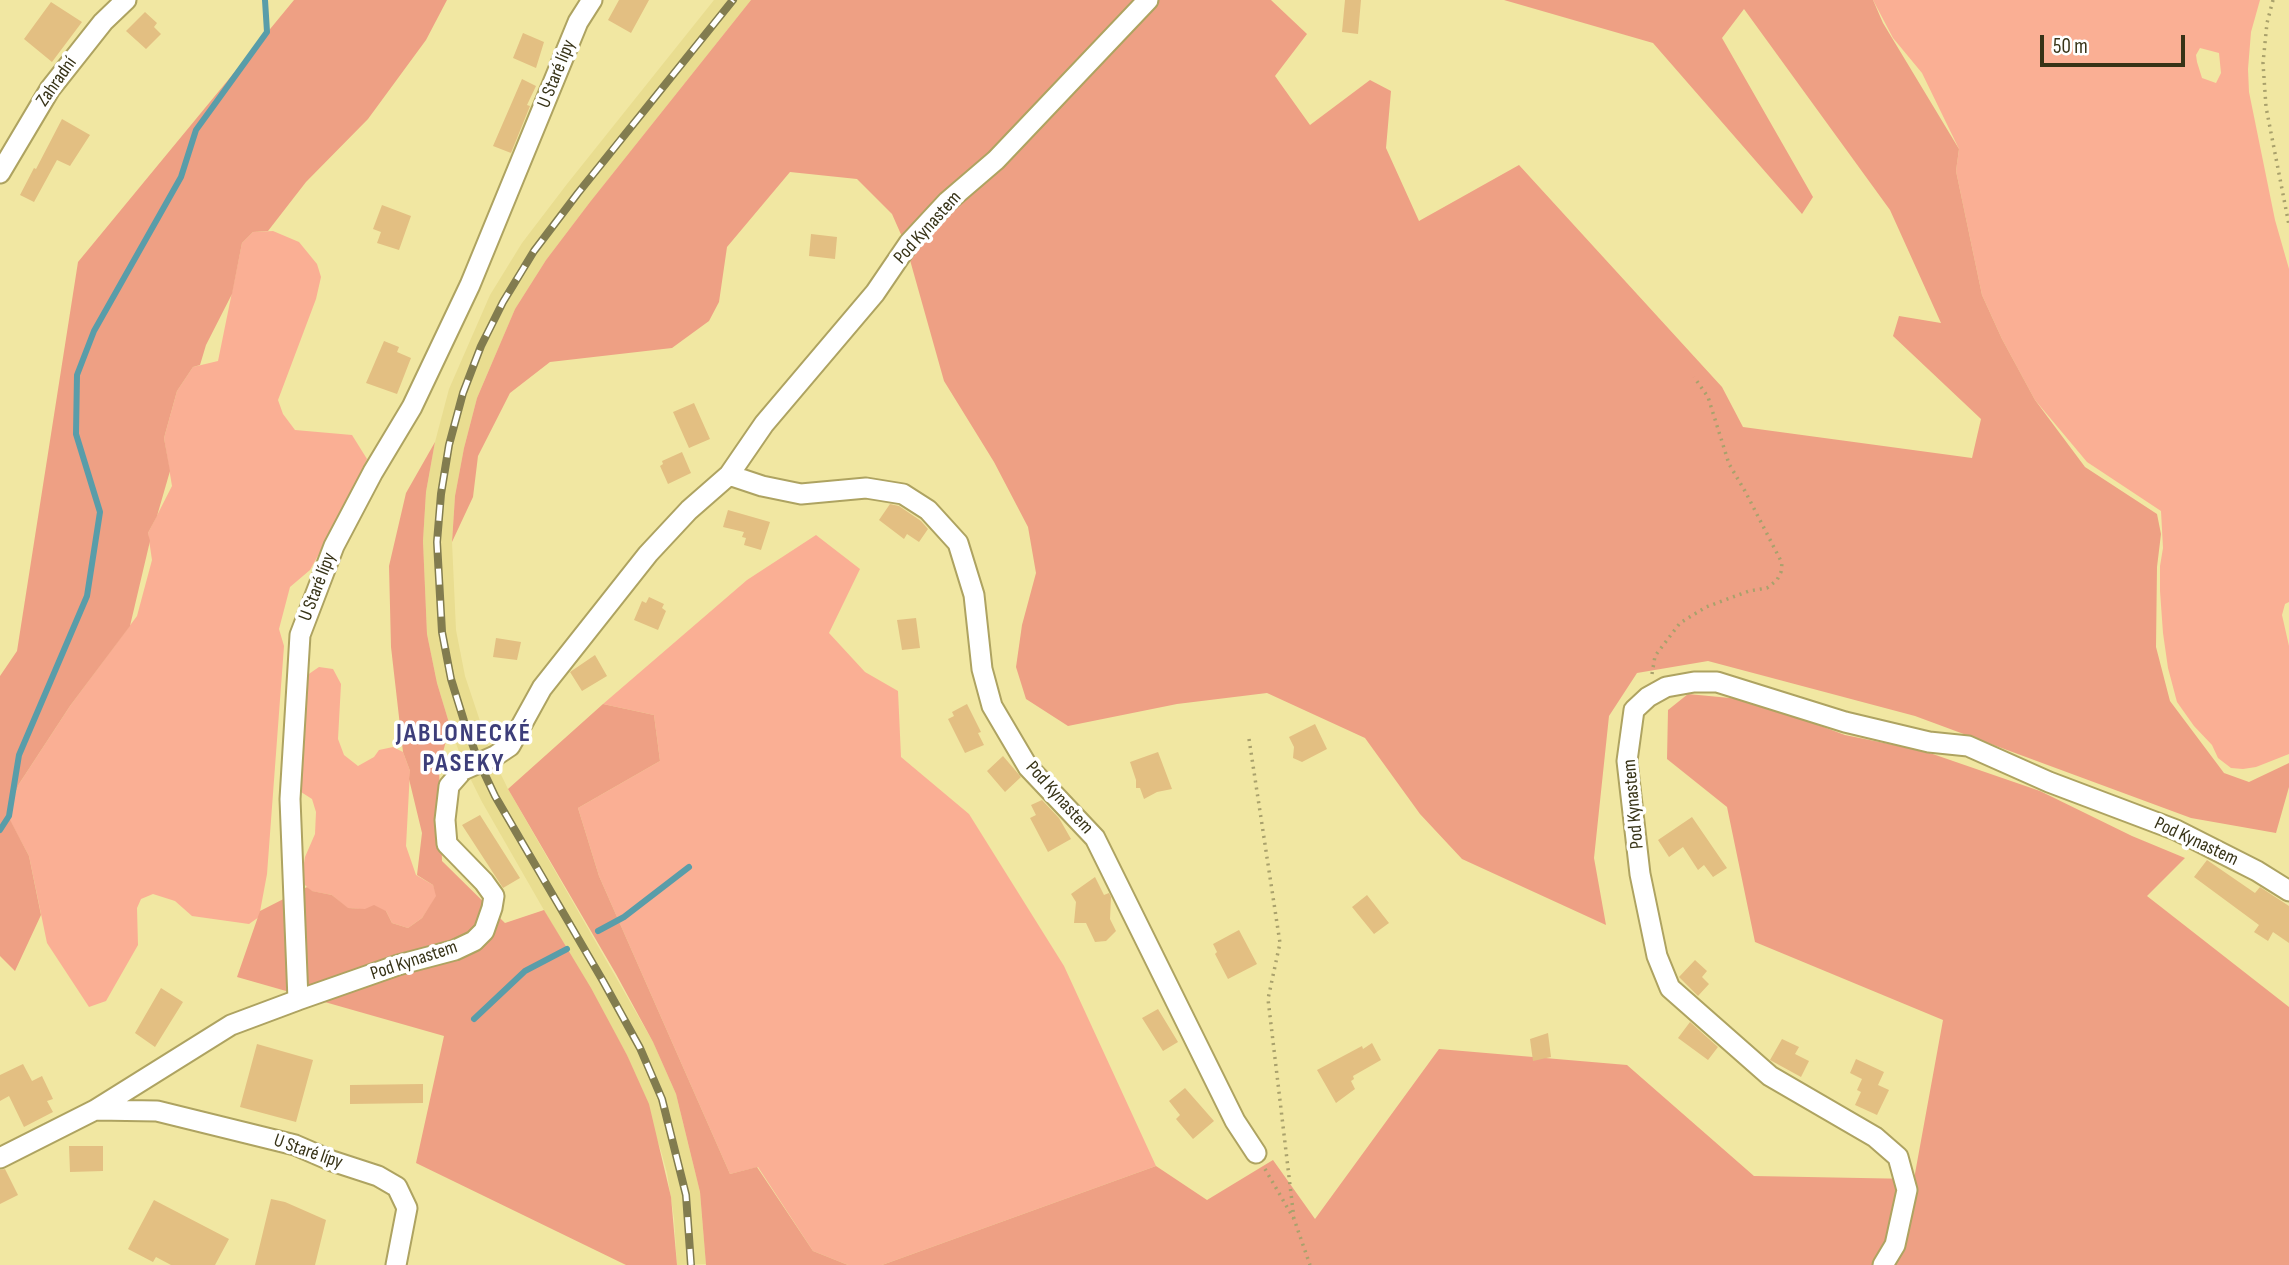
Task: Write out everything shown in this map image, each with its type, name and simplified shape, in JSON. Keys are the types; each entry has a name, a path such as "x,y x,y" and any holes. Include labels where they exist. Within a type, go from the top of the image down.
{"street":[{"name":"Zahradní","path":"0,173 50,89 103,22 126,0"},
{"name":"U Staré lípy","path":"0,1158 95,1110 231,1025 298,1000 290,799 300,635 334,546 373,472 412,407 470,285 578,22 592,0"},
{"name":"Pod Kynastem","path":"298,1000 398,965 455,950 474,941 484,931 494,896 484,882 447,845 445,820 449,786 463,770 510,746 542,688 648,554 689,510 729,475 764,424 875,293 909,243 947,202 996,160 1148,0"},
{"name":"Pod Kynastem","path":"729,475 762,486 801,494 866,488 903,494 928,510 958,543 974,595 982,669 992,706 1028,766 1095,838 1235,1121 1256,1153"},
{"name":"Pod Kynastem","path":"1883,1265 1895,1245 1907,1190 1898,1157 1875,1137 1770,1076 1670,988 1657,956 1640,874 1627,761 1634,710 1648,697 1666,687 1694,682 1717,682 1845,722 1929,742 1968,746 2049,782 2176,830 2246,865 2289,891"},
{"name":"U Staré lípy","path":"95,1110 157,1111 295,1145 378,1176 397,1187 407,1208 396,1265"}],"path":[{"path":"2273,0 2267,23 2263,63 2266,107 2289,225"},
{"path":"1648,697 1655,656 1680,623 1706,607 1749,591 1767,588 1777,580 1781,572 1782,563 1729,464 1708,397 1694,377"},
{"path":"1249,739 1280,943 1268,999 1294,1219"},
{"path":"1256,1153 1294,1219 1310,1265"}],"shaded area":[{"path":"294,0 447,0 426,40 368,119 306,182 268,231 253,232 242,243 232,294 206,345 200,365 193,367 177,391 164,438 170,471 157,516 148,533 150,541 130,626 70,706 19,784 7,814 29,856 41,915 15,971 0,956 0,676 17,651 78,262"},
{"path":"714,0 751,0 590,202 546,260 515,309 477,398 455,496 452,542 456,630 465,676 491,754 508,789 653,1042 676,1094 700,1192 706,1264 677,1265 667,1173 627,1055 464,766 437,683 427,634 423,541 426,492 435,442 449,389 490,295 522,243"},
{"path":"751,0 1140,0 995,153 903,239 892,214 857,179 790,172 727,247 719,302 709,321 672,348 550,362 510,393 478,456 473,497 452,542 455,496 477,398 515,309 546,260 590,202"},
{"path":"1157,0 1271,0 1307,34 1275,76 1310,125 1370,80 1391,91 1386,148 1419,221 1519,165 1722,387 1743,427 1972,458 1981,419 1893,336 1899,316 1941,323 1890,210 1744,9 1722,38 1813,197 1802,214 1653,43 1504,0 1873,0 1883,23 1959,149 1956,171 1982,295 2035,400 2085,467 2157,514 2161,534 2157,567 2156,647 2170,701 2224,773 2249,782 2289,763 2289,787 2276,833 2191,818 1915,716 1708,661 1637,673 1609,716 1594,858 1606,925 1462,859 1420,814 1365,738 1267,693 1177,704 1068,726 1026,699 1016,667 1022,625 1036,573 1028,527 994,462 944,381 908,253"},
{"path":"1873,0 2260,0 2251,32 2249,92 2275,220 2289,269 2289,602 2285,604 2282,615 2289,646 2289,754 2256,767 2231,768 2218,758 2212,745 2177,702 2163,633 2160,591 2163,548 2161,511 2087,462 2035,400 1982,295 1956,171 1959,149 1922,73 1893,38","holes":["2200,48 2219,53 2221,73 2216,83 2202,78 2196,55"]},
{"path":"273,231 299,242 317,264 321,277 316,299 278,400 283,414 295,430 352,435 367,459 310,570 290,587 279,629 284,646 267,874 259,917 249,924 192,916 175,901 153,894 141,899 137,908 138,945 106,1001 89,1007 47,943 29,856 7,815 19,784 70,706 137,616 152,560 148,533 172,486 164,438 177,391 193,367 218,361 242,243 253,232"},
{"path":"435,442 426,492 423,541 427,634 437,683 450,726 439,767 442,861 505,923 544,910 591,988 627,1055 649,1104 671,1197 677,1265 626,1265 416,1163 444,1036 237,977 260,911 307,887 312,891 332,895 348,908 365,909 374,905 386,911 392,923 408,928 422,918 436,896 433,885 417,875 422,833 409,779 410,771 403,752 391,647 389,566 406,493"},
{"path":"816,535 860,569 829,633 865,672 898,691 901,757 969,814 1064,966 1156,1166 882,1265 848,1265 813,1251 758,1167 730,1174 599,876 578,808 660,761 654,715 603,704 747,580"},
{"path":"319,667 333,669 341,684 338,739 344,755 358,766 374,757 379,750 393,747 403,752 410,771 406,846 416,875 433,885 437,896 422,918 408,928 392,923 386,911 347,908 332,895 311,891 301,881 305,857 315,834 316,812 312,799 301,792 297,759 303,678"},
{"path":"1688,694 1751,700 1845,735 1924,751 2040,791 2132,836 2185,858 2147,896 2289,1007 2289,1265 882,1265 1156,1166 1207,1200 1273,1160 1315,1219 1439,1049 1627,1065 1754,1176 1914,1179 1943,1020 1755,942 1727,807 1667,759 1668,710"},
{"path":"603,704 654,715 660,761 578,808 599,876 730,1174 757,1167 813,1251 848,1265 706,1265 700,1192 676,1094 653,1042 616,974 508,789"}],"building":[{"path":"619,0 649,0 631,33 608,20"},
{"path":"1345,0 1361,0 1358,34 1342,32"},
{"path":"51,2 82,22 52,62 24,39"},
{"path":"145,12 157,23 154,27 161,34 146,49 126,31"},
{"path":"523,33 544,42 536,68 513,58"},
{"path":"522,79 536,86 511,153 493,146"},
{"path":"62,119 90,135 70,166 57,160 34,202 20,195"},
{"path":"382,205 411,216 399,250 377,243 381,232 373,229"},
{"path":"811,234 837,237 835,259 809,256"},
{"path":"384,341 399,347 397,352 411,358 397,394 366,383"},
{"path":"694,403 710,439 689,448 673,412"},
{"path":"682,452 691,473 668,484 660,466 662,461"},
{"path":"890,504 899,506 928,529 919,542 907,534 904,539 879,520"},
{"path":"728,510 770,522 761,550 744,545 744,532 723,527"},
{"path":"649,597 664,604 662,608 666,611 658,630 634,620 642,601 646,603"},
{"path":"916,618 920,648 902,650 897,620"},
{"path":"496,638 521,642 517,660 493,657"},
{"path":"595,655 607,676 582,691 570,672"},
{"path":"967,704 981,732 978,733 984,745 965,753 948,719 954,716 952,712"},
{"path":"1315,724 1327,749 1302,762 1293,758 1294,747 1289,737"},
{"path":"1158,752 1172,789 1157,792 1144,799 1140,788 1136,788 1130,762"},
{"path":"1003,756 1021,777 1005,792 987,771"},
{"path":"1042,800 1059,818 1071,839 1048,852 1030,818 1036,815 1031,805"},
{"path":"480,815 520,878 503,888 462,825"},
{"path":"1692,817 1727,868 1713,877 1704,865 1698,870 1683,847 1669,857 1658,840"},
{"path":"2207,860 2255,893 2260,887 2289,906 2289,943 2273,932 2268,941 2254,932 2259,925 2194,877"},
{"path":"1095,877 1104,895 1109,893 1111,897 1110,919 1116,931 1106,941 1095,942 1086,923 1074,923 1076,902 1071,894"},
{"path":"1367,895 1389,923 1374,934 1352,907"},
{"path":"1239,930 1257,964 1228,979 1215,954 1217,952 1213,944"},
{"path":"1695,960 1707,971 1702,977 1709,984 1698,996 1679,977"},
{"path":"161,988 183,1002 155,1047 135,1033"},
{"path":"1158,1009 1178,1042 1163,1051 1142,1018"},
{"path":"1690,1022 1718,1047 1708,1060 1678,1038"},
{"path":"1548,1033 1551,1057 1533,1061 1530,1039"},
{"path":"1782,1039 1799,1047 1795,1054 1809,1061 1801,1077 1770,1060"},
{"path":"1372,1043 1381,1060 1353,1076 1351,1081 1355,1089 1336,1103 1317,1070"},
{"path":"257,1044 313,1060 296,1122 240,1107"},
{"path":"1856,1059 1884,1072 1878,1085 1889,1090 1877,1115 1855,1105 1861,1092 1857,1090 1862,1079 1850,1073"},
{"path":"23,1064 32,1081 42,1076 53,1099 47,1101 53,1112 24,1127 9,1096 0,1101 0,1075"},
{"path":"423,1084 423,1103 350,1104 350,1085"},
{"path":"1185,1088 1214,1121 1193,1139 1176,1119 1180,1115 1169,1101"},
{"path":"69,1146 103,1146 103,1171 70,1172"},
{"path":"5,1169 18,1195 0,1204 0,1170"},
{"path":"271,1199 285,1202 326,1220 315,1265 255,1265"},
{"path":"154,1200 229,1239 215,1265 171,1265 156,1257 153,1262 128,1249"}],"waterway":[{"path":"0,830 9,816 19,755 87,596 100,512 76,434 77,375 94,331 181,177 196,130 267,32 265,0"},
{"path":"598,931 624,917 689,867"},
{"path":"474,1019 525,971 567,949"}],"railway":[{"path":"691,1265 686,1195 662,1099 640,1048 495,796 464,721 451,679 442,632 437,542 449,445 463,393 481,346 503,302 534,251 578,193 733,0"}],"district":[{"name":"JABLONECKÉ PASEKY","path":"464,749"}]}
